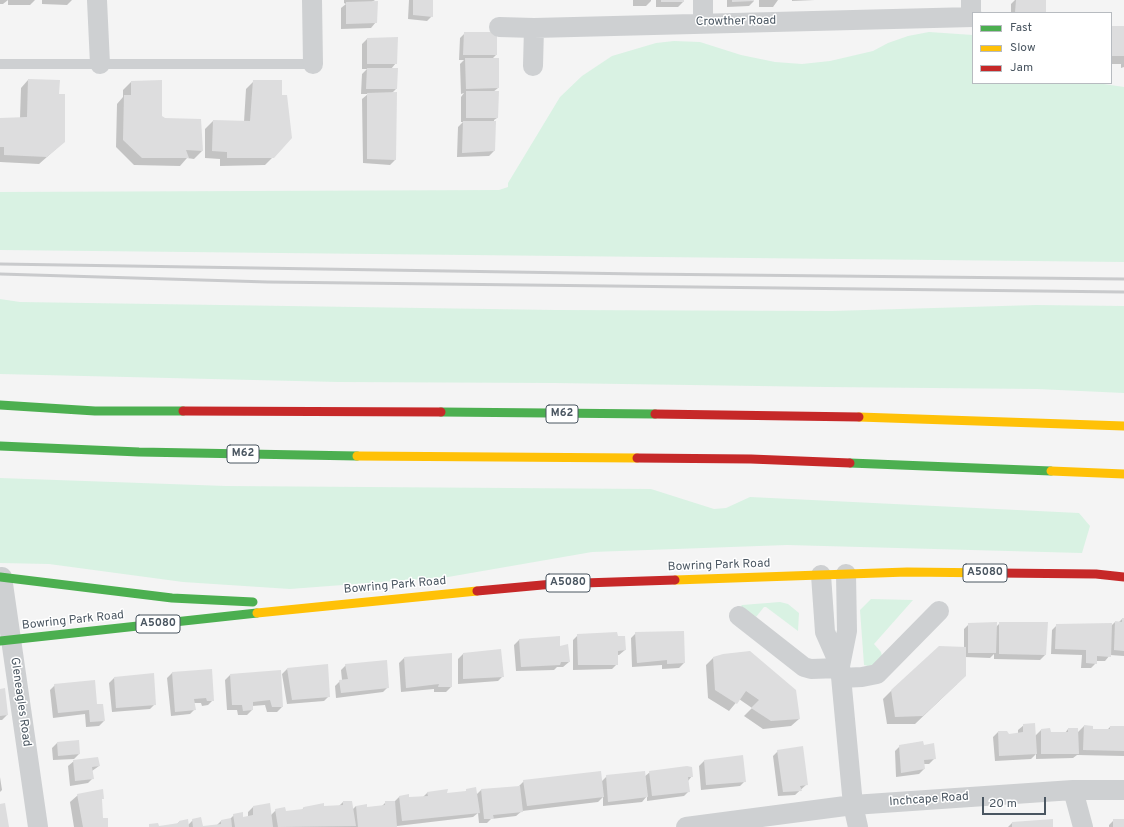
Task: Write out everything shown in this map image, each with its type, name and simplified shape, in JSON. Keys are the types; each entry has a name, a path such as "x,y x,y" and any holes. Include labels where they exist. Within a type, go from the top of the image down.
{"main road":[{"name":"M62","path":"0,405 95,411 755,414 999,420 1124,426"},
{"name":"M62","path":"0,446 139,452 340,456 751,459 1124,474"},
{"name":"Bowring Park Road","path":"5,641 316,606 553,584 907,572 1096,574 1124,577"},
{"name":"Bowring Park Road","path":"1,577 172,598 316,606"}],"street":[{"path":"97,0 100,64"},
{"path":"312,0 313,64"},
{"path":"703,0 703,23"},
{"name":"Crowther Road","path":"499,27 534,28 703,23 972,11"},
{"path":"533,66 534,28"},
{"path":"846,574 847,631 840,671 853,805 858,827"},
{"path":"821,575 825,632 840,671"},
{"name":"Gleneagles Road","path":"1,577 5,641 38,827"},
{"path":"739,616 804,667 811,669 840,671 862,677 877,674 882,670 939,611"},
{"path":"1073,790 1083,827"},
{"name":"Inchcape Road","path":"686,827 853,805 1073,790 1124,790"}],"lane":[{"path":"0,64 313,64"}],"green space":[{"path":"929,32 972,35 972,84 1104,84 1124,87 1124,262 0,250 0,192 499,190 508,187 508,183 560,97 582,76 612,56 656,43 674,41 700,42 741,55 775,62 802,64 830,61 873,51 888,43 908,36"},
{"path":"0,299 20,302 556,310 832,311 1036,305 1124,306 1124,393 1037,389 338,382 0,374"},
{"path":"0,478 226,486 651,489 714,509 726,508 750,497 1079,513 1090,526 1082,553 787,545 592,552 448,577 290,589 183,582 49,564 0,563"},
{"path":"871,599 913,600 874,644 881,652 882,656 877,664 868,666 864,665 860,610"},
{"path":"780,602 788,604 799,613 798,631 766,607 764,607 756,617 741,606 742,605"}],"building":[{"path":"413,0 433,0 433,17 413,15"},
{"path":"661,0 684,0 684,2 661,2"},
{"path":"732,0 754,0 754,1 732,2"},
{"path":"1016,0 1046,0 1046,12 1015,12"},
{"path":"378,1 377,23 346,24 346,2"},
{"path":"1112,26 1124,26 1124,56 1112,56"},
{"path":"464,32 497,32 497,55 463,55"},
{"path":"398,37 397,64 367,64 367,38"},
{"path":"465,58 499,58 499,88 466,89"},
{"path":"367,68 398,68 397,89 366,89"},
{"path":"28,79 60,80 59,94 65,94 65,142 47,157 4,155 4,147 0,147 0,118 27,117"},
{"path":"162,80 162,116 165,118 201,119 203,151 186,150 189,158 142,158 123,140 124,95 131,95 131,81"},
{"path":"253,80 282,80 282,95 287,95 292,138 274,158 227,158 227,152 212,151 213,120 250,121"},
{"path":"466,91 499,91 498,118 466,118"},
{"path":"397,92 396,160 367,159 367,93"},
{"path":"463,121 496,121 495,151 462,153"},
{"path":"1122,618 1124,618 1124,651 1114,650 1115,621 1122,622"},
{"path":"997,622 996,653 968,653 968,623"},
{"path":"999,622 1048,622 1046,655 999,654"},
{"path":"1112,623 1111,657 1097,656 1097,664 1086,663 1086,650 1055,649 1056,624"},
{"path":"684,631 685,663 667,664 667,660 637,663 635,632"},
{"path":"617,632 618,636 625,636 626,650 618,651 618,665 578,665 577,634"},
{"path":"560,636 560,646 568,644 570,662 561,662 560,665 521,667 519,639"},
{"path":"939,646 966,647 966,676 923,716 895,717 891,690"},
{"path":"501,649 504,677 463,679 463,653"},
{"path":"750,651 796,690 800,719 771,721 751,708 759,700 746,691 737,704 715,690 713,657 723,654"},
{"path":"452,653 452,687 438,687 439,684 406,688 404,657"},
{"path":"387,660 389,688 341,693 339,680 348,679 345,664"},
{"path":"328,664 330,697 292,700 287,668"},
{"path":"212,669 214,701 207,701 206,698 194,699 196,710 175,712 172,672"},
{"path":"281,670 283,707 272,707 270,700 253,702 253,710 243,711 242,705 232,705 230,674"},
{"path":"154,673 156,705 116,708 114,677"},
{"path":"95,680 97,704 103,704 105,721 90,722 89,710 58,713 54,684"},
{"path":"5,688 8,715 0,716 0,689"},
{"path":"1035,723 1037,754 999,756 998,731 1007,731 1009,734 1023,732 1023,724"},
{"path":"1084,725 1093,726 1093,729 1110,729 1110,726 1124,726 1124,751 1083,750"},
{"path":"1050,728 1051,732 1068,732 1068,728 1078,728 1079,754 1041,754 1041,729"},
{"path":"79,740 80,754 58,756 57,742"},
{"path":"923,741 924,745 934,743 936,759 924,760 925,769 901,773 899,745"},
{"path":"803,746 808,785 800,786 802,791 783,792 777,750"},
{"path":"743,755 746,782 706,785 704,760"},
{"path":"98,757 100,766 92,767 94,779 75,781 73,760"},
{"path":"687,766 692,767 693,777 688,777 690,792 652,796 649,771"},
{"path":"601,771 604,797 527,806 523,780"},
{"path":"645,771 648,797 608,802 606,775"},
{"path":"520,786 523,812 493,815 494,819 484,819 481,789"},
{"path":"476,787 480,813 402,821 399,796 409,794 409,797 428,796 427,792 448,789 447,793 466,791 466,789"},
{"path":"103,789 103,818 108,818 108,827 83,827 77,794"},
{"path":"343,801 352,801 356,826 278,827 275,809 285,807 286,811 303,809 304,807 324,803 324,806 343,805"},
{"path":"385,801 395,801 397,827 358,827 356,806 367,804 367,807 385,805"},
{"path":"5,803 9,827 0,827 0,804"},
{"path":"270,803 273,827 235,827 233,814 243,812 243,817 253,815 253,806"},
{"path":"201,817 203,826 221,824 221,820 231,818 232,827 193,827 192,819"},
{"path":"188,819 189,827 149,827 149,824 158,823 159,826 179,823 179,821"},
{"path":"1053,819 1053,827 1012,827 1012,822"},
{"path":"1113,819 1124,819 1124,827 1113,827"}],"railway":[{"path":"0,264 640,274 1124,279"},
{"path":"0,274 268,282 1124,292"}],"traffic: fast":[{"path":"0,405 95,411 183,411"},
{"path":"441,412 655,414"},
{"path":"0,446 139,452 357,456"},
{"path":"850,463 1051,471"},
{"path":"0,577 172,598 253,602"},
{"path":"0,641 257,613"}],"traffic: slow":[{"path":"859,417 1124,426"},
{"path":"357,456 637,458"},
{"path":"1051,471 1124,474"},
{"path":"675,580 907,572 997,573"},
{"path":"257,613 477,591"}],"traffic: jam":[{"path":"183,411 441,412"},
{"path":"655,414 859,417"},
{"path":"637,458 751,459 850,463"},
{"path":"997,573 1096,574 1124,577"},
{"path":"477,591 553,584 675,580"}]}
